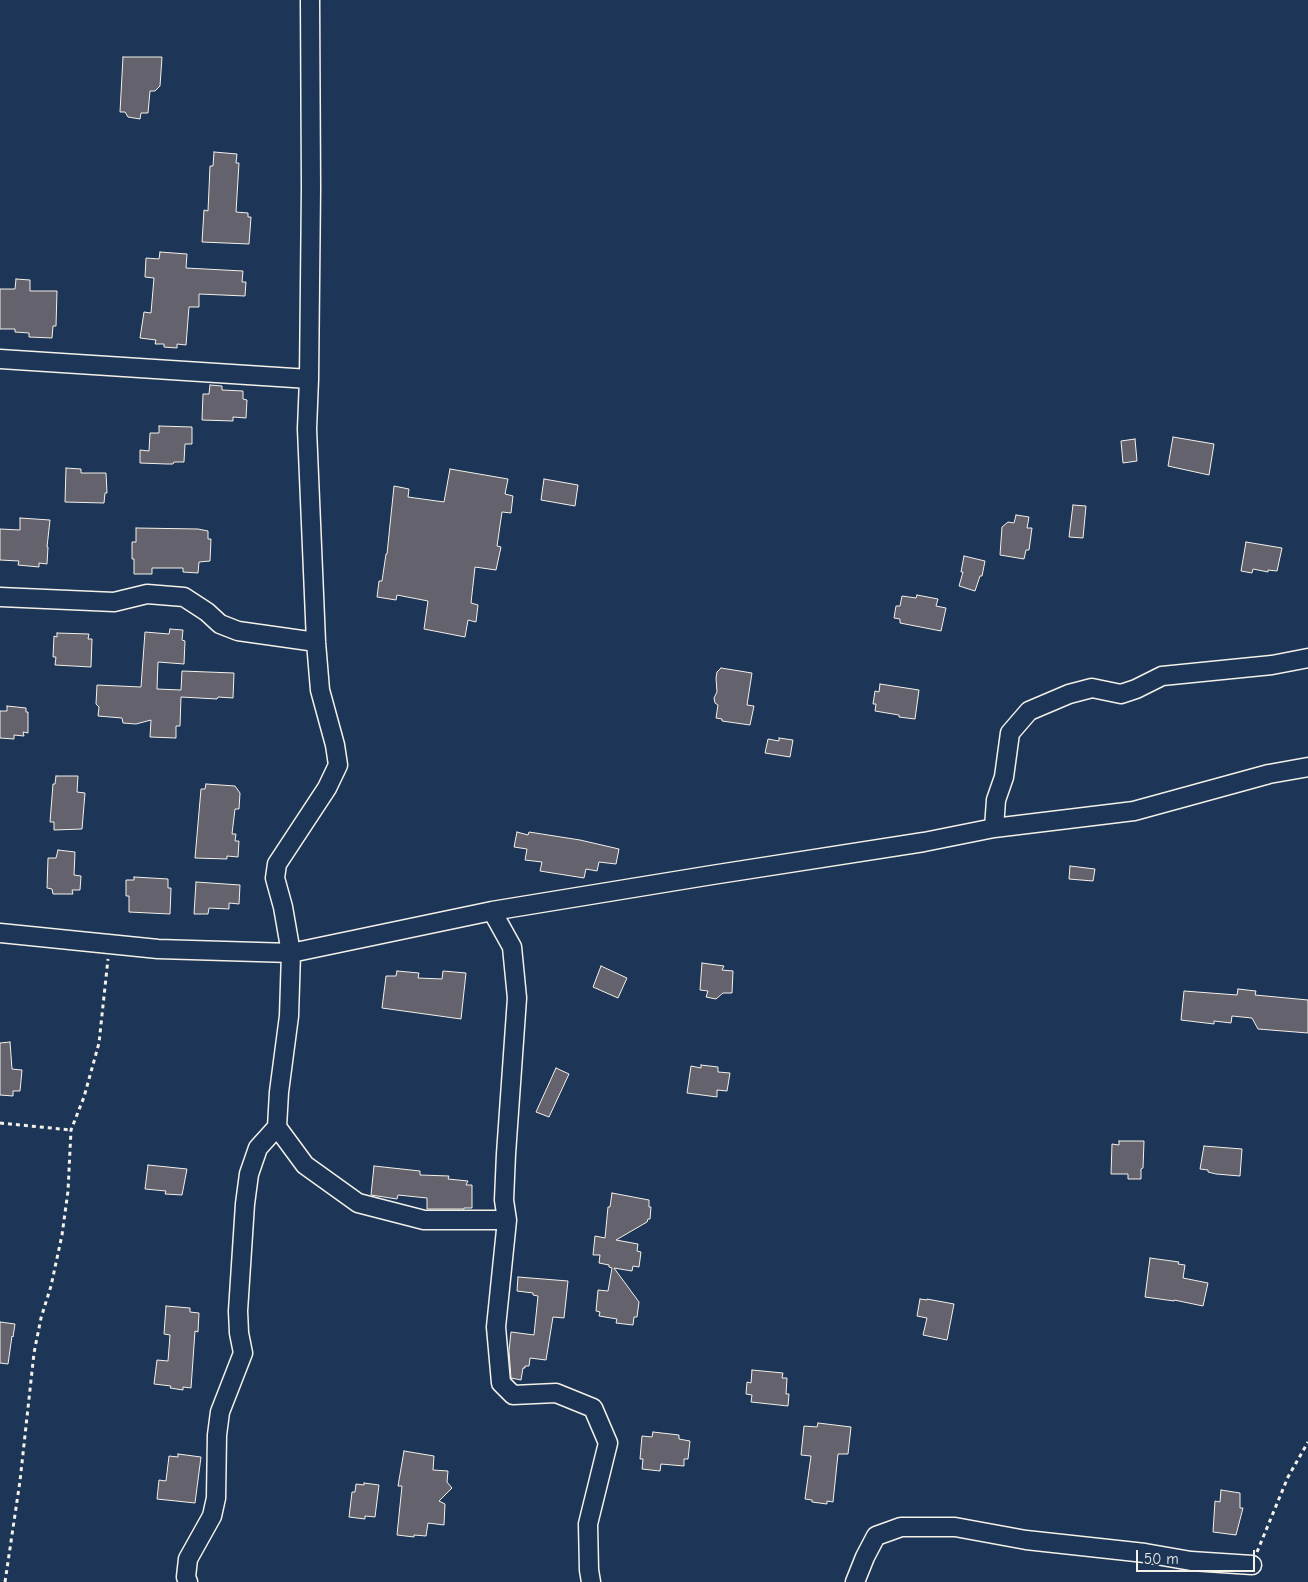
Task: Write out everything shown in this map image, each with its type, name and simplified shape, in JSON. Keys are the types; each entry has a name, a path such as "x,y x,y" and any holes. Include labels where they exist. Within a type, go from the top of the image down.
{"street":[{"path":"188,1582 186,1578 188,1559 212,1516 216,1498 217,1435 220,1412 243,1353 238,1311 245,1204 249,1174 258,1148 276,1127 289,1016 291,953 283,907 275,878 277,864 324,795 338,765 335,745 320,690 306,429 309,379 311,188 310,0"},
{"path":"0,359 309,379"},
{"path":"0,597 114,602 148,594 184,597 207,612 220,624 238,631 316,642"},
{"path":"994,828 996,800 1004,778 1010,733 1029,711 1069,694 1092,688 1121,694 1162,676 1272,665 1308,658"},
{"path":"0,933 158,949 291,953 492,911 731,871 924,842 994,828 1134,810 1269,774 1308,767"},
{"path":"492,911 512,947 517,998 506,1154 504,1200 507,1220 496,1327 501,1383 513,1395 556,1393 593,1408 608,1443 588,1524 591,1582"},
{"path":"276,1127 305,1165 358,1203 424,1220 507,1220"},
{"path":"855,1582 876,1536 901,1527 955,1527 1026,1540 1191,1560 1252,1565"}],"path":[{"path":"5,1582 20,1481 34,1353 62,1235 68,1191 71,1130 84,1097 99,1043 109,944"},
{"path":"0,1123 71,1130"},
{"path":"1252,1565 1288,1477 1308,1442"}],"building":[{"path":"123,57 162,57 160,86 155,91 150,91 148,113 141,113 140,119 128,117 125,112 120,112"},
{"path":"214,152 237,154 236,163 239,163 236,212 248,213 248,217 251,217 249,244 202,242 204,210 208,211 210,166 213,166"},
{"path":"160,252 187,254 186,268 243,271 242,282 246,282 245,296 199,294 199,307 189,307 186,345 177,344 177,348 164,347 164,344 155,344 156,340 140,338 144,312 151,313 154,278 145,277 146,258 159,259"},
{"path":"16,279 30,280 30,291 57,291 56,326 53,326 52,338 29,337 29,333 15,332 15,329 0,329 0,289 15,289"},
{"path":"210,385 222,386 222,390 243,391 243,399 247,400 246,418 233,417 233,421 202,420 203,394 209,394"},
{"path":"159,426 192,427 192,444 185,444 184,462 174,462 173,464 140,463 140,450 149,451 150,433 159,433"},
{"path":"1173,437 1214,444 1209,475 1168,466"},
{"path":"1135,439 1137,461 1123,463 1121,441"},
{"path":"66,468 81,469 81,473 106,473 107,493 105,493 104,503 65,502"},
{"path":"450,469 508,479 505,494 513,496 511,513 502,512 497,546 501,547 496,570 475,567 471,603 478,605 476,622 468,620 465,637 424,629 428,601 397,595 396,600 377,597 379,581 382,581 387,554 394,486 409,489 408,497 444,502"},
{"path":"544,479 578,485 575,506 541,500"},
{"path":"1073,505 1086,506 1083,538 1069,537"},
{"path":"1016,515 1029,517 1027,528 1032,528 1029,550 1026,550 1024,559 1000,555 1002,527 1008,522 1014,523"},
{"path":"20,518 50,520 47,564 39,563 39,567 18,565 19,561 0,560 0,529 20,530"},
{"path":"136,528 198,529 208,531 208,539 211,539 210,561 199,562 198,573 183,572 183,568 152,568 152,574 134,574 132,542 136,542"},
{"path":"1246,542 1282,548 1277,571 1268,570 1268,572 1253,569 1252,573 1241,571"},
{"path":"964,556 985,561 982,576 980,576 975,591 959,586 963,572 961,572"},
{"path":"917,595 938,599 936,606 946,608 941,631 900,623 900,619 894,618 896,606 900,606 902,596 916,598"},
{"path":"170,629 183,630 182,640 185,641 184,664 158,662 157,689 181,690 182,671 234,673 233,698 181,697 180,726 176,726 176,738 150,737 151,720 136,724 123,723 122,718 98,716 99,707 96,704 97,685 141,687 145,632 169,634"},
{"path":"57,633 89,634 88,639 92,639 91,667 55,665 56,657 53,657 54,636 57,637"},
{"path":"721,668 752,673 747,705 754,706 750,725 722,721 722,719 716,718 718,705 715,703 714,698 717,692 716,678 717,672"},
{"path":"880,684 919,690 915,719 875,711 876,704 873,704 875,691 879,692"},
{"path":"7,706 26,708 26,712 28,712 28,733 23,732 24,736 14,735 14,739 0,738 0,711 7,711"},
{"path":"779,738 793,740 790,757 765,753 768,739 779,741"},
{"path":"56,776 78,776 77,792 85,793 82,829 54,830 54,822 50,822 53,784 55,784"},
{"path":"206,784 235,786 240,793 239,809 235,809 232,834 236,834 235,841 239,841 238,857 227,856 227,859 195,858 201,789 205,789"},
{"path":"517,832 528,835 529,832 580,840 619,849 616,864 599,862 597,871 586,869 584,878 540,871 542,862 525,860 527,849 514,847"},
{"path":"58,850 75,852 74,875 81,876 80,890 72,890 73,894 53,894 52,889 47,888 48,858 56,858"},
{"path":"1070,866 1095,869 1093,881 1069,879"},
{"path":"134,877 168,879 168,888 171,888 170,914 129,912 126,880 134,880"},
{"path":"196,882 240,885 239,904 229,903 229,909 209,908 208,914 194,914"},
{"path":"702,963 724,966 722,970 733,971 732,993 723,993 716,999 706,997 708,991 700,990"},
{"path":"601,966 627,978 618,998 593,987"},
{"path":"397,971 419,973 418,978 442,979 443,971 466,973 461,1019 382,1008 386,976 396,976"},
{"path":"1238,989 1256,991 1255,995 1308,1000 1308,1033 1258,1029 1252,1018 1232,1016 1231,1023 1214,1021 1214,1024 1181,1020 1184,991 1237,995"},
{"path":"10,1042 12,1069 22,1070 20,1091 13,1091 13,1096 0,1095 0,1043"},
{"path":"701,1065 718,1067 718,1072 730,1073 727,1091 717,1090 717,1097 687,1093 691,1066 701,1068"},
{"path":"556,1068 569,1074 549,1117 536,1112"},
{"path":"1119,1141 1144,1141 1141,1179 1128,1179 1128,1174 1111,1174 1112,1144 1119,1145"},
{"path":"1204,1146 1242,1149 1240,1176 1216,1174 1200,1169"},
{"path":"148,1165 187,1169 182,1195 165,1194 166,1191 145,1189"},
{"path":"374,1166 420,1171 420,1175 449,1176 448,1179 468,1181 466,1185 472,1185 472,1208 427,1209 427,1198 398,1195 397,1199 371,1195"},
{"path":"612,1193 649,1200 649,1207 651,1207 650,1219 647,1222 616,1240 638,1244 637,1251 641,1252 639,1267 633,1266 632,1271 614,1268 639,1302 637,1317 634,1317 633,1325 616,1323 617,1319 599,1316 600,1312 596,1311 598,1290 608,1291 612,1268 609,1265 599,1263 600,1255 593,1255 595,1236 605,1238 608,1207 610,1207"},
{"path":"1150,1258 1179,1262 1178,1264 1185,1265 1183,1278 1208,1283 1203,1306 1145,1297"},
{"path":"518,1277 568,1281 564,1318 553,1317 546,1360 530,1358 529,1366 523,1368 521,1380 511,1378 509,1351 511,1332 534,1335 538,1296 533,1295 533,1293 517,1291"},
{"path":"920,1299 954,1304 947,1340 923,1335 927,1318 917,1316"},
{"path":"166,1306 190,1308 190,1312 199,1313 198,1332 195,1331 191,1388 183,1387 183,1390 154,1384 157,1360 168,1361 170,1335 164,1334"},
{"path":"0,1322 15,1324 8,1364 0,1363"},
{"path":"752,1370 783,1373 782,1378 787,1378 786,1394 789,1394 788,1406 751,1402 752,1395 746,1394 747,1382 751,1383"},
{"path":"818,1423 851,1427 848,1454 838,1454 833,1502 827,1501 827,1504 805,1499 811,1456 801,1455 804,1426 817,1427"},
{"path":"653,1432 679,1435 679,1439 690,1441 688,1459 684,1459 684,1466 661,1464 660,1471 642,1469 643,1459 640,1459 642,1436 652,1437"},
{"path":"404,1451 434,1456 433,1470 448,1471 447,1482 452,1488 439,1501 445,1504 444,1525 428,1523 426,1536 397,1535 402,1486 398,1486"},
{"path":"178,1454 201,1457 195,1503 157,1499 159,1480 166,1481 169,1456 178,1457"},
{"path":"364,1483 379,1485 375,1517 365,1516 365,1519 349,1517 352,1492 355,1492 356,1484 364,1485"},
{"path":"1221,1490 1240,1493 1240,1508 1243,1508 1236,1535 1213,1532 1215,1501 1220,1502"}]}
